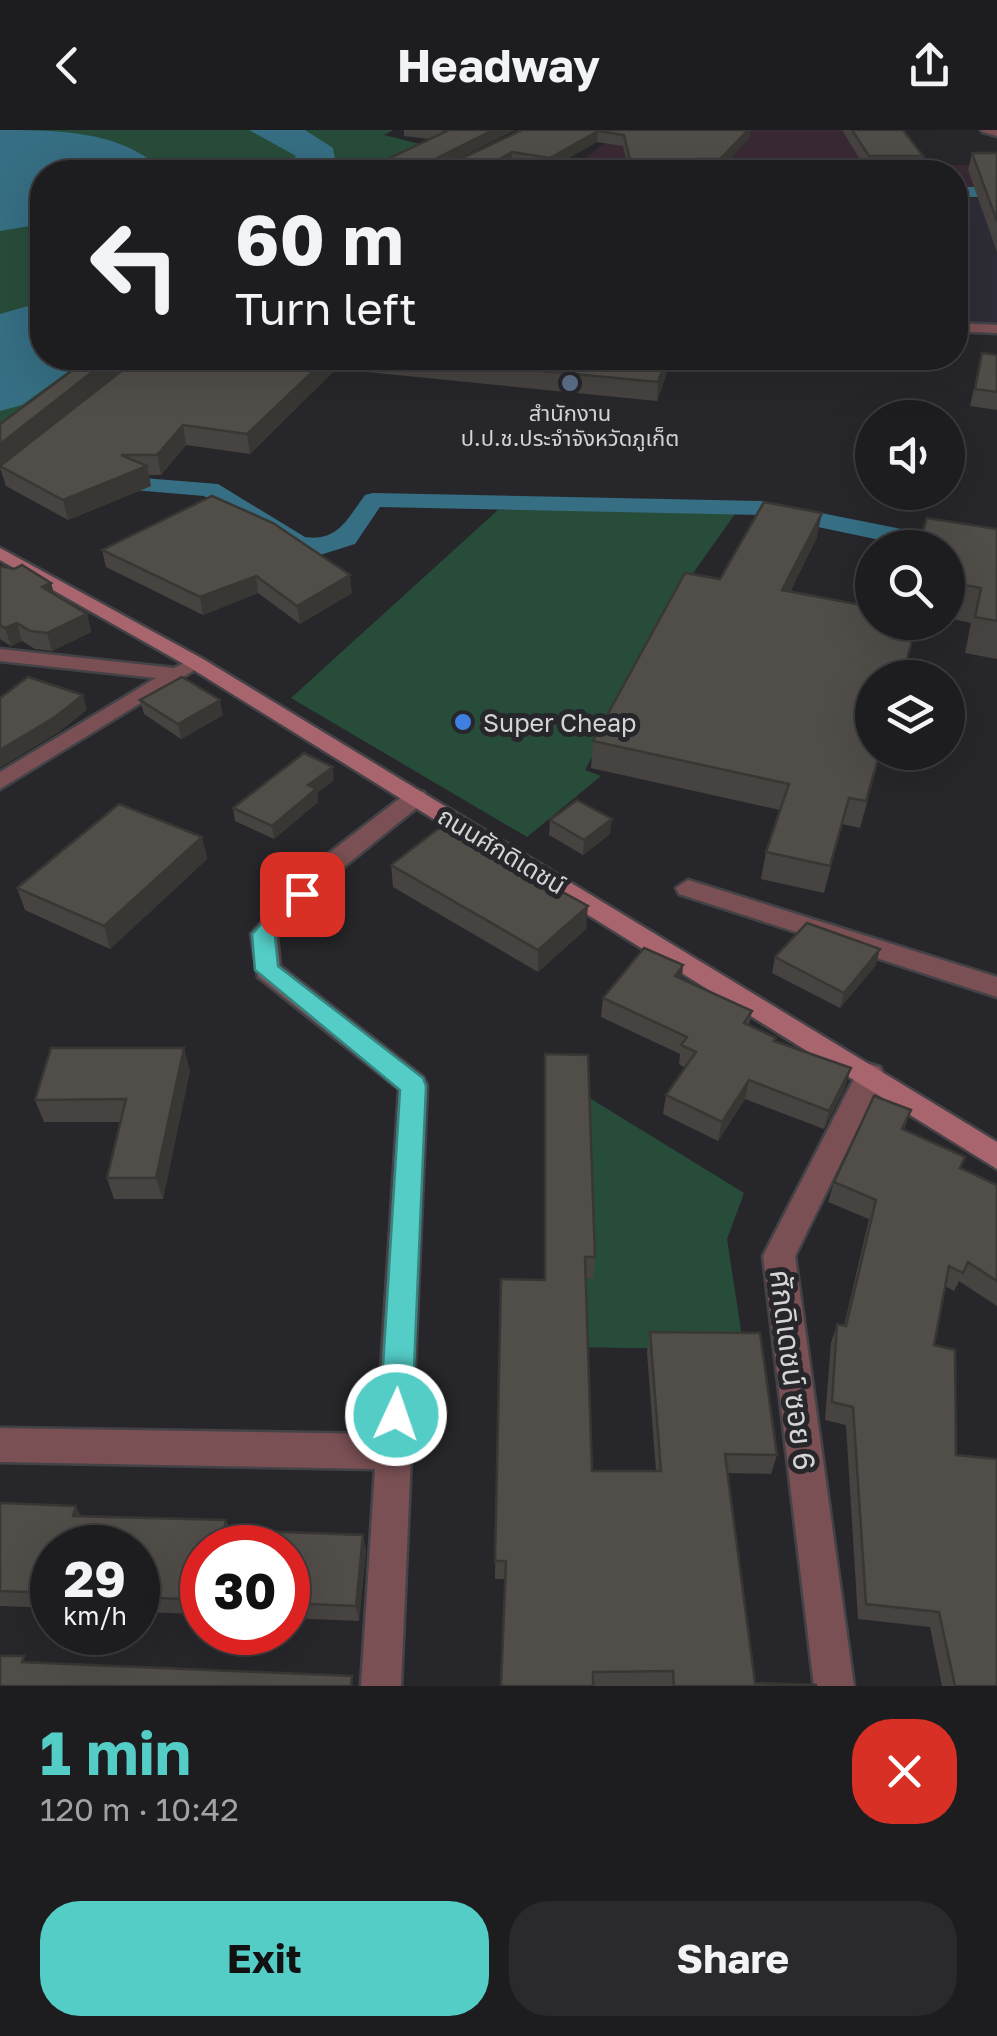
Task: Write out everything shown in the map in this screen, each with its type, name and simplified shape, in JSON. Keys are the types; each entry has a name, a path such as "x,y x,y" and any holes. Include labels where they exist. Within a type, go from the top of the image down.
{"main road":[{"name":"ถนนศักดิเดชน์","path":"0,553 185,669 416,798 870,1074 997,1157"}],"street":[{"path":"968,328 997,329"},
{"path":"968,342 997,344"},
{"path":"0,655 185,669"},
{"path":"0,782 185,669"},
{"path":"381,1686 414,1086 267,970 264,934 320,874 416,798"},
{"path":"688,888 997,986"},
{"name":"ศักดิเดชน์ ซอย 6","path":"834,1686 778,1256 870,1074"},
{"path":"0,1444 394,1452"}],"shaded area":[{"path":"622,130 900,130 921,160 583,160"},
{"path":"968,165 997,165 997,188 968,188"},
{"path":"997,197 997,326 968,325 968,198"}],"green space":[{"path":"0,130 393,130 384,135 428,146 398,160 30,160 30,370 87,370 0,434"},
{"path":"498,510 737,511 679,593 585,770 601,776 527,837 291,698"},
{"path":"565,1083 744,1193 727,1239 744,1350 576,1347"}],"water":[{"path":"0,130 97,137 149,159 30,160 30,226 0,231"},
{"path":"249,130 305,130 333,148 335,159 293,160 296,156"},
{"path":"30,305 30,370 70,370 22,405 0,411 0,314"}],"building":[{"path":"442,130 493,130 433,160 386,160 447,131"},
{"path":"522,130 748,130 720,159 630,160 624,135 598,131 550,158 512,152 498,160 458,160"},
{"path":"852,130 903,130 923,156 869,156"},
{"path":"972,153 997,153 997,221"},
{"path":"982,353 997,355 997,392 975,389"},
{"path":"73,370 95,370 0,444 0,424"},
{"path":"123,370 314,370 247,434 183,425 157,455 121,455 147,466 63,500 0,466"},
{"path":"532,370 662,370 658,382"},
{"path":"212,496 273,523 350,575 297,606 256,576 200,597 102,550"},
{"path":"764,502 822,513 782,590 855,604 855,640 912,640 907,660 855,660 855,770 875,770 866,801 849,798 830,866 766,852 789,784 593,741 685,573 720,579"},
{"path":"927,518 997,529 997,621 975,617 981,588 965,585 965,530 923,530"},
{"path":"22,565 51,583 42,587 87,614 47,633 30,631 17,623 5,628 0,625 0,566 14,569"},
{"path":"28,677 83,695 0,750 0,698"},
{"path":"182,677 220,700 178,724 140,700"},
{"path":"304,753 333,767 308,785 316,789 272,826 233,808"},
{"path":"577,800 612,819 584,840 550,820"},
{"path":"119,804 202,837 104,926 17,888"},
{"path":"442,826 588,906 538,950 391,865"},
{"path":"807,923 880,949 844,993 775,957"},
{"path":"644,948 683,965 675,976 752,1011 744,1023 776,1038 774,1041 851,1068 829,1111 749,1080 722,1122 666,1095 696,1052 681,1045 687,1037 603,998"},
{"path":"51,1048 184,1048 156,1178 107,1178 126,1099 35,1100"},
{"path":"545,1054 588,1055 595,1257 585,1257 592,1471 661,1471 650,1332 760,1333 777,1455 725,1454 755,1683 816,1686 674,1686 673,1671 593,1672 593,1686 501,1686 506,1561 495,1561 501,1279 545,1280"},
{"path":"874,1096 911,1110 902,1129 965,1157 960,1168 997,1185 997,1281 968,1262 963,1273 949,1266 934,1345 955,1350 956,1455 997,1459 997,1686 955,1686 939,1612 866,1604 853,1407 832,1402 837,1324 846,1326 876,1200 834,1182"},
{"path":"0,1503 76,1506 73,1516 226,1520 225,1525 180,1525 180,1599 160,1598 160,1525 30,1525 30,1592 0,1591"},
{"path":"310,1533 363,1535 356,1606 310,1604"},
{"path":"0,1656 24,1656 22,1662 352,1676 351,1686 0,1686"}],"waterway":[{"path":"968,192 997,192"},
{"path":"106,482 210,489 298,544 320,547 346,539 373,500 761,508 997,556"}],"place":[{"name":"สำนักงาน ป.ป.ช.ประจำจังหวัดภูเก็ต","path":"570,383"},
{"name":"Super Cheap","path":"463,722"}],"route":[{"path":"302,894 264,934 267,970 414,1086 396,1415"}]}
